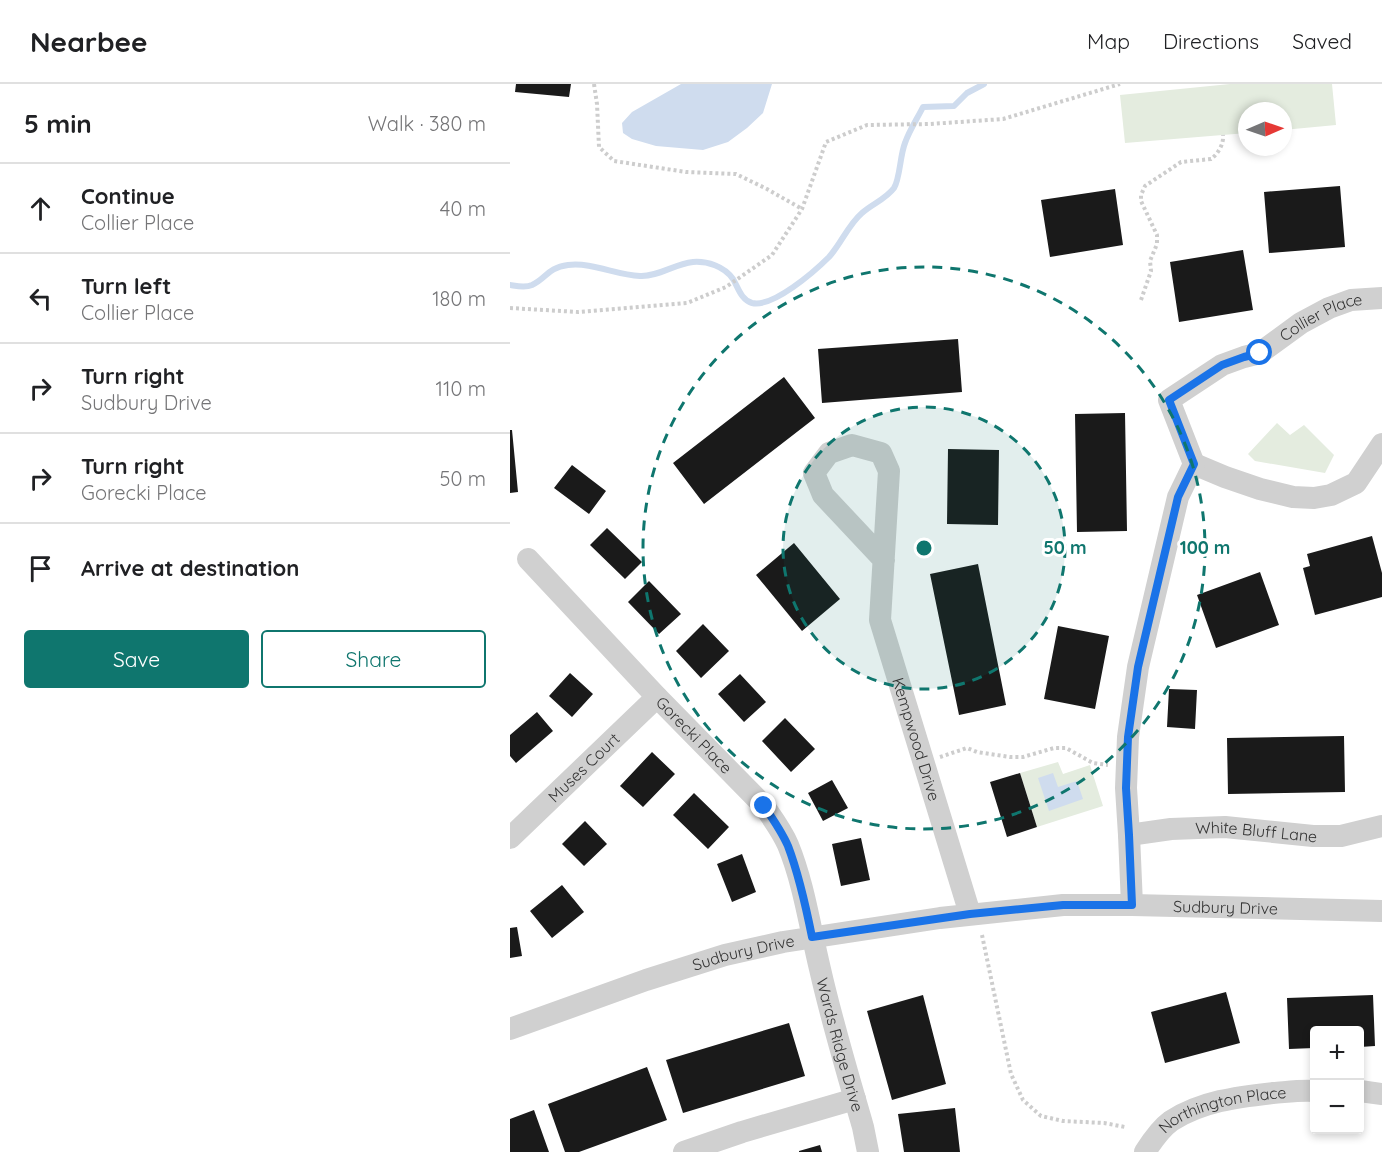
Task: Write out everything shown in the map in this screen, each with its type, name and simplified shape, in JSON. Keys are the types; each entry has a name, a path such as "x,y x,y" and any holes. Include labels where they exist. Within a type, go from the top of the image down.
{"street":[{"name":"Collier Place","path":"1194,464 1169,400 1222,365 1260,353 1301,323 1329,308 1351,300 1382,298"},
{"path":"1132,905 1126,788 1128,737 1138,667 1178,497 1194,464 1260,489 1293,497 1314,498 1331,495 1356,483 1382,444"},
{"name":"Kempwood Drive","path":"884,560 823,495 814,473 829,453 852,445 880,453 889,471 884,560 880,620 970,914"},
{"name":"Gorecki Place","path":"528,559 657,697 764,806 788,845 812,937"},
{"name":"Muses Court","path":"510,838 657,697"},
{"name":"White Bluff Lane","path":"1129,835 1171,828 1225,827 1313,836 1341,836 1382,826"},
{"name":"Sudbury Drive","path":"510,1029 646,980 725,955 812,937 970,914 1063,905 1382,911"},
{"name":"Wards Ridge Drive","path":"812,937 868,1152"},
{"name":"Northington Place","path":"1144,1152 1170,1121 1216,1101 1252,1095 1310,1091"},
{"path":"1364,1092 1382,1094"},
{"path":"684,1152 742,1132 855,1099"}],"path":[{"path":"594,84 599,147 614,161 686,172 736,174 802,209"},
{"path":"510,309 579,312 687,303 726,287 772,255 802,209 826,142 867,125 1003,119 1120,84"},
{"path":"1141,300 1151,271 1150,261 1157,244 1157,235 1141,201 1143,189 1180,162 1214,157 1223,140 1223,135"},
{"path":"924,763 967,748 977,752 1023,757 1054,748 1066,748 1094,762 1126,768"},
{"path":"982,935 1011,1074 1023,1100 1041,1116 1063,1121 1125,1127"}],"shaded area":[{"path":"1230,84 1332,84 1336,125 1292,129 1292,102 1238,102 1238,134 1125,143 1120,95"},
{"path":"1277,423 1290,435 1304,425 1334,455 1325,473 1255,461 1248,454"},
{"path":"1058,762 1063,774 1090,765 1103,806 1037,827 1020,773"}],"water":[{"path":"681,84 772,84 763,113 728,142 703,150 656,146 632,139 623,133 622,123 632,112"},
{"path":"1053,773 1058,787 1077,781 1083,799 1049,811 1038,778"}],"building":[{"path":"516,84 571,84 569,97 515,92"},
{"path":"1340,186 1345,247 1269,253 1264,192"},
{"path":"1115,189 1123,245 1050,257 1041,200"},
{"path":"1243,250 1253,310 1179,322 1170,262"},
{"path":"958,339 962,392 822,403 818,349"},
{"path":"784,377 815,418 704,504 673,463"},
{"path":"1125,413 1127,531 1077,532 1075,414"},
{"path":"510,430 512,430 518,492 510,493"},
{"path":"948,449 999,450 998,525 947,524"},
{"path":"572,465 606,491 589,514 554,488"},
{"path":"607,528 642,562 625,579 590,545"},
{"path":"1372,536 1382,573 1382,597 1315,615 1303,568 1310,566 1307,554"},
{"path":"794,543 840,599 802,631 756,575"},
{"path":"978,564 1006,705 959,715 930,574"},
{"path":"1260,572 1279,625 1216,648 1197,595"},
{"path":"649,581 681,614 659,634 628,602"},
{"path":"703,624 729,651 701,678 676,651"},
{"path":"1058,626 1109,636 1095,709 1044,699"},
{"path":"570,673 593,694 572,717 549,696"},
{"path":"740,674 766,702 744,722 718,694"},
{"path":"1169,689 1197,690 1195,729 1167,727"},
{"path":"537,712 553,731 516,763 510,756 510,735"},
{"path":"785,718 815,749 791,772 762,741"},
{"path":"1344,736 1345,792 1228,794 1227,738"},
{"path":"652,752 675,774 643,807 620,786"},
{"path":"1020,773 1037,827 1007,837 990,782"},
{"path":"832,780 848,808 823,821 808,793"},
{"path":"694,793 729,827 708,849 673,815"},
{"path":"585,821 607,844 584,866 562,844"},
{"path":"861,838 870,880 841,886 832,844"},
{"path":"742,854 756,892 732,902 717,864"},
{"path":"562,885 584,912 552,938 530,911"},
{"path":"517,927 522,956 510,958 510,928"},
{"path":"1226,992 1240,1043 1165,1063 1151,1012"},
{"path":"923,995 946,1084 892,1100 867,1011"},
{"path":"1373,995 1375,1046 1364,1047 1364,1026 1310,1026 1310,1048 1289,1049 1287,998"},
{"path":"789,1023 805,1076 683,1113 666,1060"},
{"path":"647,1067 667,1120 579,1152 565,1152 548,1104"},
{"path":"955,1108 960,1152 904,1152 898,1114"},
{"path":"534,1110 549,1152 510,1152 510,1119"},
{"path":"820,1145 822,1152 799,1152 799,1151"}],"waterway":[{"path":"510,285 524,287 532,285 556,268 568,265 586,265 647,276 686,263 698,262 715,265 729,274 742,296 748,301 761,303 771,300 793,287 823,263 857,218 894,188 905,143 923,107 954,106 967,93 984,84"}],"route":[{"path":"764,806 788,845 812,937 970,914 1063,905 1132,905 1126,788 1128,737 1138,667 1178,497 1194,464 1169,400 1222,365 1260,353"}]}
